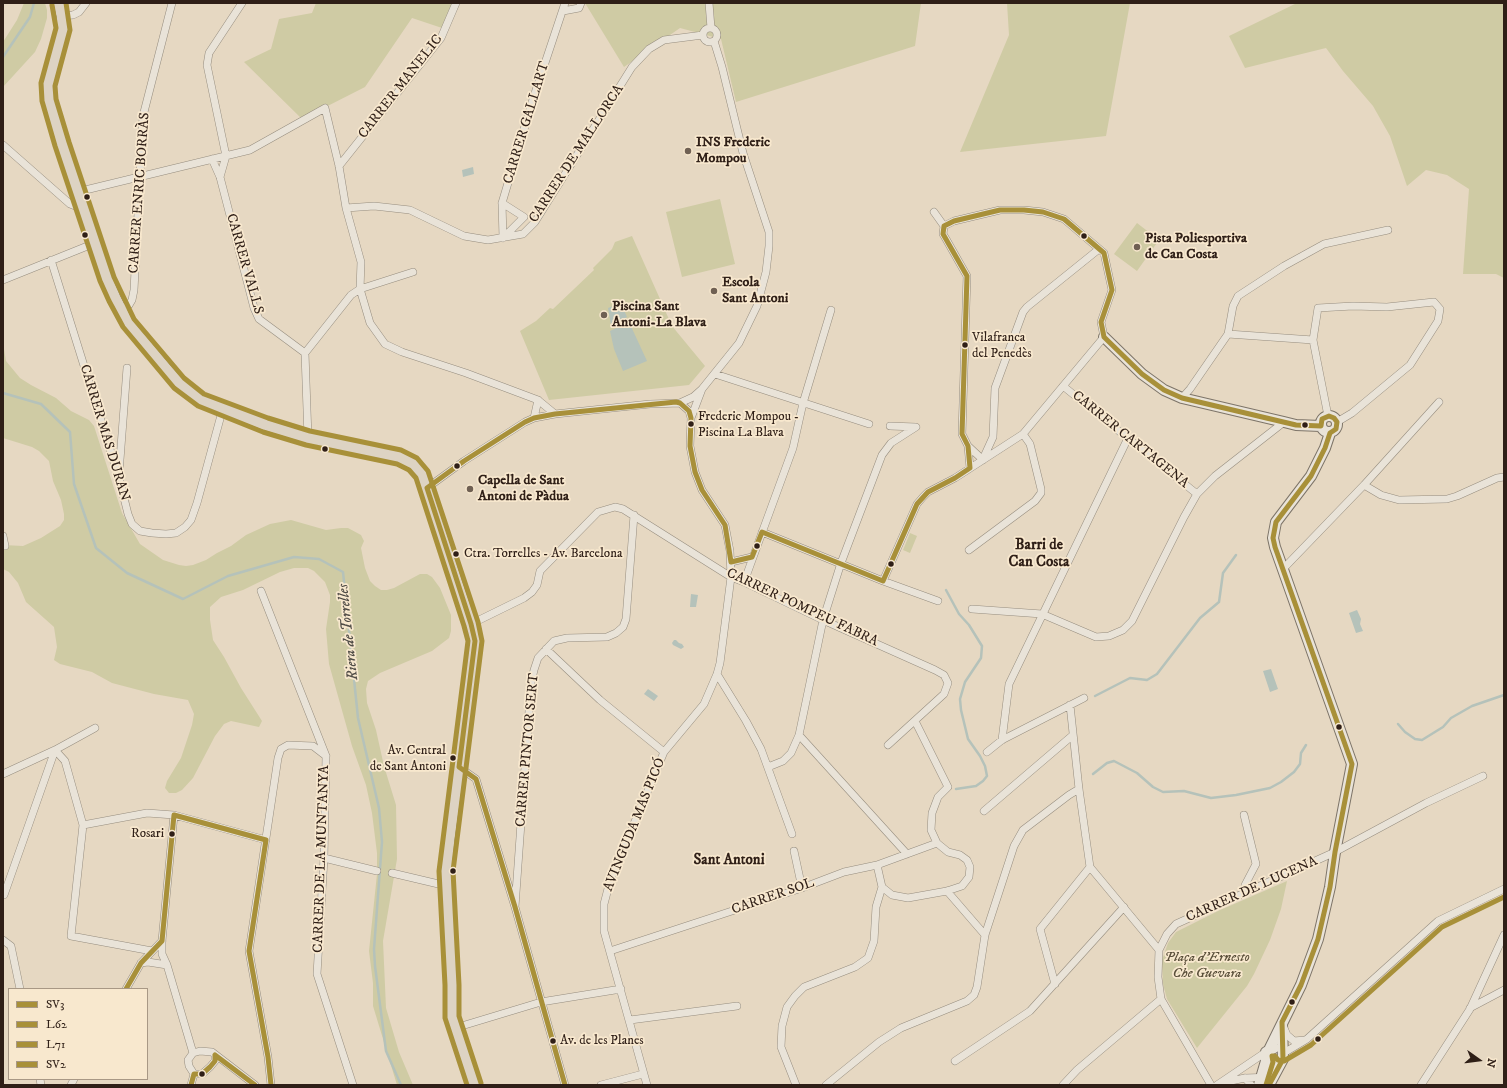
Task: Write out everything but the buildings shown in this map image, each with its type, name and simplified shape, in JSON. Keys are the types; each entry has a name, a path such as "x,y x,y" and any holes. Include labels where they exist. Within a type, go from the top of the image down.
{"main road":[{"path":"59,3 63,29 48,85 49,100 77,192 95,243 110,285 128,322 179,383 201,400 266,425 308,438 398,457 413,464 422,474 471,624 475,648 447,853 452,1017 474,1085"}],"street":[{"path":"62,16 79,12 86,3"},
{"name":"CARRER ENRIC BORRÀS","path":"122,310 129,305 132,300 134,290 142,116 172,3"},
{"path":"220,177 226,156 207,65 209,53 242,3"},
{"name":"CARRER MANELIC","path":"339,166 441,38 456,3"},
{"name":"CARRER GALLART","path":"503,238 502,204 534,96 565,3"},
{"path":"563,11 579,8 581,3"},
{"name":"AVINGUDA MAS PICÓ","path":"680,403 693,397 702,389 739,344 757,306 766,272 769,246 769,232 743,153 722,67 714,41 717,33 715,29 711,28 709,3"},
{"path":"711,28 705,29 703,35 704,39 707,41 714,41"},
{"name":"CARRER DE MALLORCA","path":"346,208 374,206 410,210 464,236 488,240 523,234 535,222 632,67 649,49 664,40 703,35"},
{"path":"77,192 250,150 325,108 339,166 346,208 361,262 360,289 370,323 385,344 402,352 466,373 538,400 555,414"},
{"path":"3,145 70,204 83,209"},
{"name":"CARRER VALLS","path":"212,159 220,177 256,314 259,319 305,353"},
{"path":"502,204 524,217 503,238"},
{"path":"944,226 954,221 1000,210 1043,212 1064,219 1104,253 1112,290 1101,322 1104,337 1142,374 1157,386 1182,398 1296,425 1321,426"},
{"path":"934,212 944,226 944,234 946,239 967,276 962,434 968,446 983,460"},
{"path":"1182,398 1190,390 1228,334 1228,326 1233,306 1238,296 1284,266 1324,244 1388,230"},
{"path":"3,280 95,243"},
{"path":"983,460 993,437 995,388 1023,312 1027,306 1099,248"},
{"name":"CARRER MAS DURAN","path":"51,260 132,524 140,530 166,534 176,533 185,527 191,520 223,408"},
{"path":"308,438 305,353 351,295 360,289 413,272"},
{"path":"1328,416 1312,340 1318,308 1353,306 1387,308 1434,302 1440,309 1438,321 1410,365 1352,413 1337,422"},
{"path":"744,582 793,448 803,403 831,310"},
{"path":"1228,334 1312,340"},
{"path":"883,581 917,504 928,492 970,468 1023,434 1104,337"},
{"path":"119,478 127,368"},
{"path":"715,374 869,424"},
{"name":"CARRER CARTAGENA","path":"1063,386 1197,494"},
{"name":"AVINGUDA MAS PICÓ","path":"647,1085 604,930 604,904 610,881 664,752 704,704 717,674 720,663 731,577 731,562 725,525 702,490 695,472 690,446 691,418 702,389"},
{"path":"534,418 538,400"},
{"path":"1283,569 1364,485 1439,402"},
{"path":"427,488 464,461 525,422 534,418 555,414 663,403 680,403 689,411 691,418"},
{"path":"1330,433 1324,431 1321,426 1322,419 1328,416 1334,418 1337,422"},
{"path":"972,609 1042,614 1096,637 1109,636 1123,630 1132,621 1197,494 1215,476 1284,422"},
{"path":"1260,1081 1267,1054 1301,985 1318,939 1330,887 1335,852 1352,764 1273,538 1276,522 1311,476 1325,448 1330,433 1336,429 1337,422"},
{"path":"768,767 783,761 791,753 799,735 822,620 841,563 882,455 891,443 916,427 890,426"},
{"path":"968,550 1035,501 1040,493 1041,488 1030,444 1023,434"},
{"path":"993,437 1000,449"},
{"path":"1002,740 1009,684 1128,438"},
{"path":"968,446 970,468"},
{"path":"1364,485 1380,495 1399,500 1448,499 1497,478 1504,477"},
{"name":"CARRER POMPEU FABRA","path":"471,624 524,598 532,592 537,585 540,570 598,512 615,507 634,515 731,577 944,675 948,683 944,694 915,721"},
{"name":"CARRER PINTOR SERT","path":"515,907 531,683 534,670 538,658 554,641 567,638 607,637 616,633 623,627 626,619 634,515"},
{"path":"762,532 883,581 938,601"},
{"path":"3,536 6,546"},
{"path":"731,562 752,557"},
{"name":"CARRER DE LA MUNTANYA","path":"261,591 326,756 324,858 317,974 353,1085"},
{"path":"546,649 600,700 664,752"},
{"path":"717,674 746,721 768,767 792,834"},
{"path":"987,752 1002,740 1084,698"},
{"path":"1070,706 1079,789 1090,867 1159,950 1158,978 1161,999 1211,1085"},
{"path":"882,887 892,895 908,898 947,891 962,886 969,876 970,867 967,860 960,855 948,852 936,843 931,830 932,813 938,797 948,787 915,721 888,745"},
{"path":"3,774 54,750 95,728"},
{"path":"799,735 907,854"},
{"path":"984,811 1073,735"},
{"path":"271,1085 268,1057 249,951 278,758 281,749 288,745 313,746 326,756"},
{"path":"54,750 65,761 83,825 71,936 152,951"},
{"path":"4,895 54,750"},
{"path":"3,766 12,769"},
{"path":"459,767 476,779 515,907 565,1085"},
{"name":"CARRER DE LUCENA","path":"1159,950 1167,934 1176,924 1335,852 1426,802 1483,776"},
{"path":"826,1085 879,1042 901,1028 967,1001 974,995 977,987 985,935 1014,846 1023,830 1079,789"},
{"path":"83,825 147,813 174,815 266,840"},
{"path":"174,815 162,954 193,1053"},
{"path":"1244,815 1256,864 1244,892"},
{"name":"CARRER SOL","path":"610,951 802,888 844,872 877,865 936,843"},
{"path":"794,851 802,888"},
{"path":"324,858 377,871"},
{"path":"796,1085 782,1047 782,1026 787,1007 804,987 855,967 868,958 874,941 876,907 882,887 877,865"},
{"path":"1055,984 1040,929 1090,867"},
{"path":"392,873 447,886"},
{"path":"1267,1054 1272,1066 1281,1057 1307,1039 1438,921 1504,889"},
{"path":"947,891 985,935"},
{"path":"955,1061 1030,1011 1124,907"},
{"path":"1421,1085 1470,1008 1504,935"},
{"path":"3,940 11,946 20,988"},
{"path":"127,988 141,963 162,941"},
{"path":"141,963 148,962 167,966"},
{"path":"455,1028 541,1002 621,989"},
{"path":"1470,1008 1504,990"},
{"path":"1063,1085 1077,1070 1161,999"},
{"path":"630,1020 737,1006"},
{"path":"1282,1022 1286,1035 1289,1038 1297,1041 1307,1039"},
{"path":"1219,1084 1245,1078 1260,1081 1271,1081 1281,1057 1282,1022"},
{"path":"1219,1084 1253,1060 1277,1048 1281,1057"},
{"path":"191,1085 194,1074 189,1066 188,1060 193,1053 200,1051 212,1052 255,1085"},
{"path":"194,1074 202,1074 210,1067 215,1061 215,1055"},
{"path":"601,1085 643,1074"},
{"path":"1245,1078 1252,1085"}],"green space":[{"path":"24,3 45,3 47,18 41,39 35,52 3,87 3,42 17,20"},
{"path":"316,3 453,3 442,28 412,18 365,87 302,119 244,62 271,49 279,19 312,13"},
{"path":"585,3 921,3 915,46 736,102 721,39 680,28 624,67"},
{"path":"1007,3 1130,3 1106,136 960,152 1009,35"},
{"path":"1297,3 1504,3 1504,278 1496,274 1463,274 1469,189 1447,175 1426,170 1407,186 1390,136 1373,106 1343,71 1326,48 1245,68 1229,36"},
{"path":"720,199 735,264 682,277 666,212"},
{"name":"Pista Poliesportiva de Can Costa","path":"1137,223 1159,240 1137,271 1114,254"},
{"name":"Piscina Sant Antoni-La Blava","path":"632,236 672,326 705,366 689,385 549,400 520,331 536,321 550,308 553,309 594,270 593,268 612,249 615,242"},
{"path":"3,343 6,361 20,378 56,398 71,411 89,420 94,426 122,513 140,544 163,560 179,565 193,565 206,560 231,546 246,535 270,524 291,520 326,530 348,528 361,535 364,541 361,548 365,568 370,581 381,590 394,588 420,574 427,574 432,577 440,588 451,615 451,631 449,638 432,651 380,673 368,681 366,689 367,703 376,730 384,766 396,805 397,859 383,941 386,1008 399,1052 413,1085 397,1085 373,1006 373,983 369,951 377,874 377,853 372,813 366,785 352,746 329,664 326,629 330,595 325,582 314,571 308,568 294,568 280,572 243,590 221,597 210,607 213,640 262,721 259,727 231,721 224,724 215,736 193,778 182,790 176,793 169,793 165,788 167,781 181,758 192,725 194,714 188,700 154,694 112,683 92,672 60,664 54,660 57,647 54,627 26,602 18,583 9,572 3,569 3,545 23,546 41,538 60,526 64,520 64,514 61,500 53,481 49,461 39,451 32,447 3,438"},
{"path":"910,533 917,536 910,553 903,550"},
{"name":"Plaça d'Ernesto Che Guevara","path":"1287,881 1281,909 1270,940 1254,974 1247,986 1197,1048 1167,999 1163,984 1162,960 1168,943 1176,932 1218,911"}],"shaded area":[{"path":"473,167 474,174 463,177 462,170"},
{"path":"621,303 627,317 611,325 608,308"},
{"path":"629,322 647,361 623,371 614,349 610,331"},
{"path":"691,594 698,595 696,607 690,607"},
{"path":"1357,610 1361,619 1360,624 1363,631 1356,633 1349,613"},
{"path":"674,640 682,644 684,647 681,649 673,645 672,643"},
{"path":"1271,669 1278,689 1270,692 1263,671"},
{"path":"648,689 658,696 654,701 644,694"}],"waterway":[{"name":"Riera de Torrelles","path":"3,57 30,17 34,3"},
{"name":"Riera de Torrelles","path":"3,393 41,404 70,432 74,484 96,548 127,573 183,599 228,576 294,557 319,559 343,572 358,718 379,808 382,842 374,949 375,966 386,1051 401,1085"},
{"path":"1095,696 1130,678 1147,680 1157,674 1200,618 1219,602 1223,573 1236,555"},
{"path":"946,590 959,614 969,625 982,646 981,658 965,682 960,699 968,739 980,756 985,766 987,776 976,786 956,789"},
{"path":"1398,724 1405,732 1415,739 1422,740 1443,727 1451,718 1472,706 1504,695"},
{"path":"1093,774 1107,763 1114,761 1137,773 1153,787 1163,792 1184,791 1211,798 1236,795 1270,788 1281,782 1294,772 1300,764 1301,753 1306,745"}],"transit line":[{"name":"L71","path":"66,3 70,30 55,86 56,99 114,277 134,319 184,378 204,394 268,418 310,431 401,450 417,458 428,471 478,622 482,641 453,871 459,985 459,1016 481,1083"},
{"name":"L62","path":"52,5 56,28 41,83 42,101 55,146 100,281 123,327 174,388 198,406 263,432 306,445 397,464 409,470 416,478 468,641 439,871 445,985 445,1018 467,1085"},
{"name":"SV3","path":"565,1085 515,907 476,779 459,767 475,641 471,624 427,488 464,461 525,422 534,418 555,414 676,402 680,403 689,411 691,418 690,446 695,472 702,490 725,525 731,562 752,557 762,532 883,581 917,504 928,492 955,478 970,468 968,446 962,434 967,276 943,234 944,226 954,221 1000,210 1043,212 1064,219 1104,253 1112,290 1101,322 1104,337 1142,374 1164,390 1182,398 1296,425 1321,426 1322,419 1329,416 1334,418 1337,422 1336,429 1330,433 1325,448 1311,476 1276,522 1273,538 1352,764 1335,852 1330,887 1318,939 1301,985 1282,1022 1283,1059 1269,1085"},
{"name":"SV3","path":"127,988 141,963 162,941 174,815 266,840 249,951 268,1057 271,1085"},
{"name":"SV2","path":"1266,1085 1273,1062 1272,1056 1275,1056 1278,1060 1284,1061 1311,1045 1442,927 1504,897"},
{"name":"SV3","path":"215,1055 255,1085"},
{"name":"SV3","path":"191,1085 194,1074 202,1074 210,1067 215,1061 215,1055"}],"place":[{"name":"INS Frederic Mompou","path":"688,151"},
{"name":"Pista Poliesportiva de Can Costa","path":"1137,247"},
{"name":"Escola Sant Antoni","path":"714,291"},
{"name":"Piscina Sant Antoni-La Blava","path":"604,315"},
{"name":"Vilafranca del Penedès","path":"965,345"},
{"name":"Frederic Mompou - Piscina La Blava","path":"691,424"},
{"name":"Capella de Sant Antoni de Pàdua","path":"470,489"},
{"name":"Ctra. Torrelles - Av. Barcelona","path":"456,554"},
{"name":"Av. Central de Sant Antoni","path":"453,758"},
{"name":"Rosari","path":"172,834"},
{"name":"Av. de les Planes","path":"553,1041"}],"district":[{"name":"Barri de Can Costa","path":"1039,554"},
{"name":"Sant Antoni","path":"729,861"}]}
